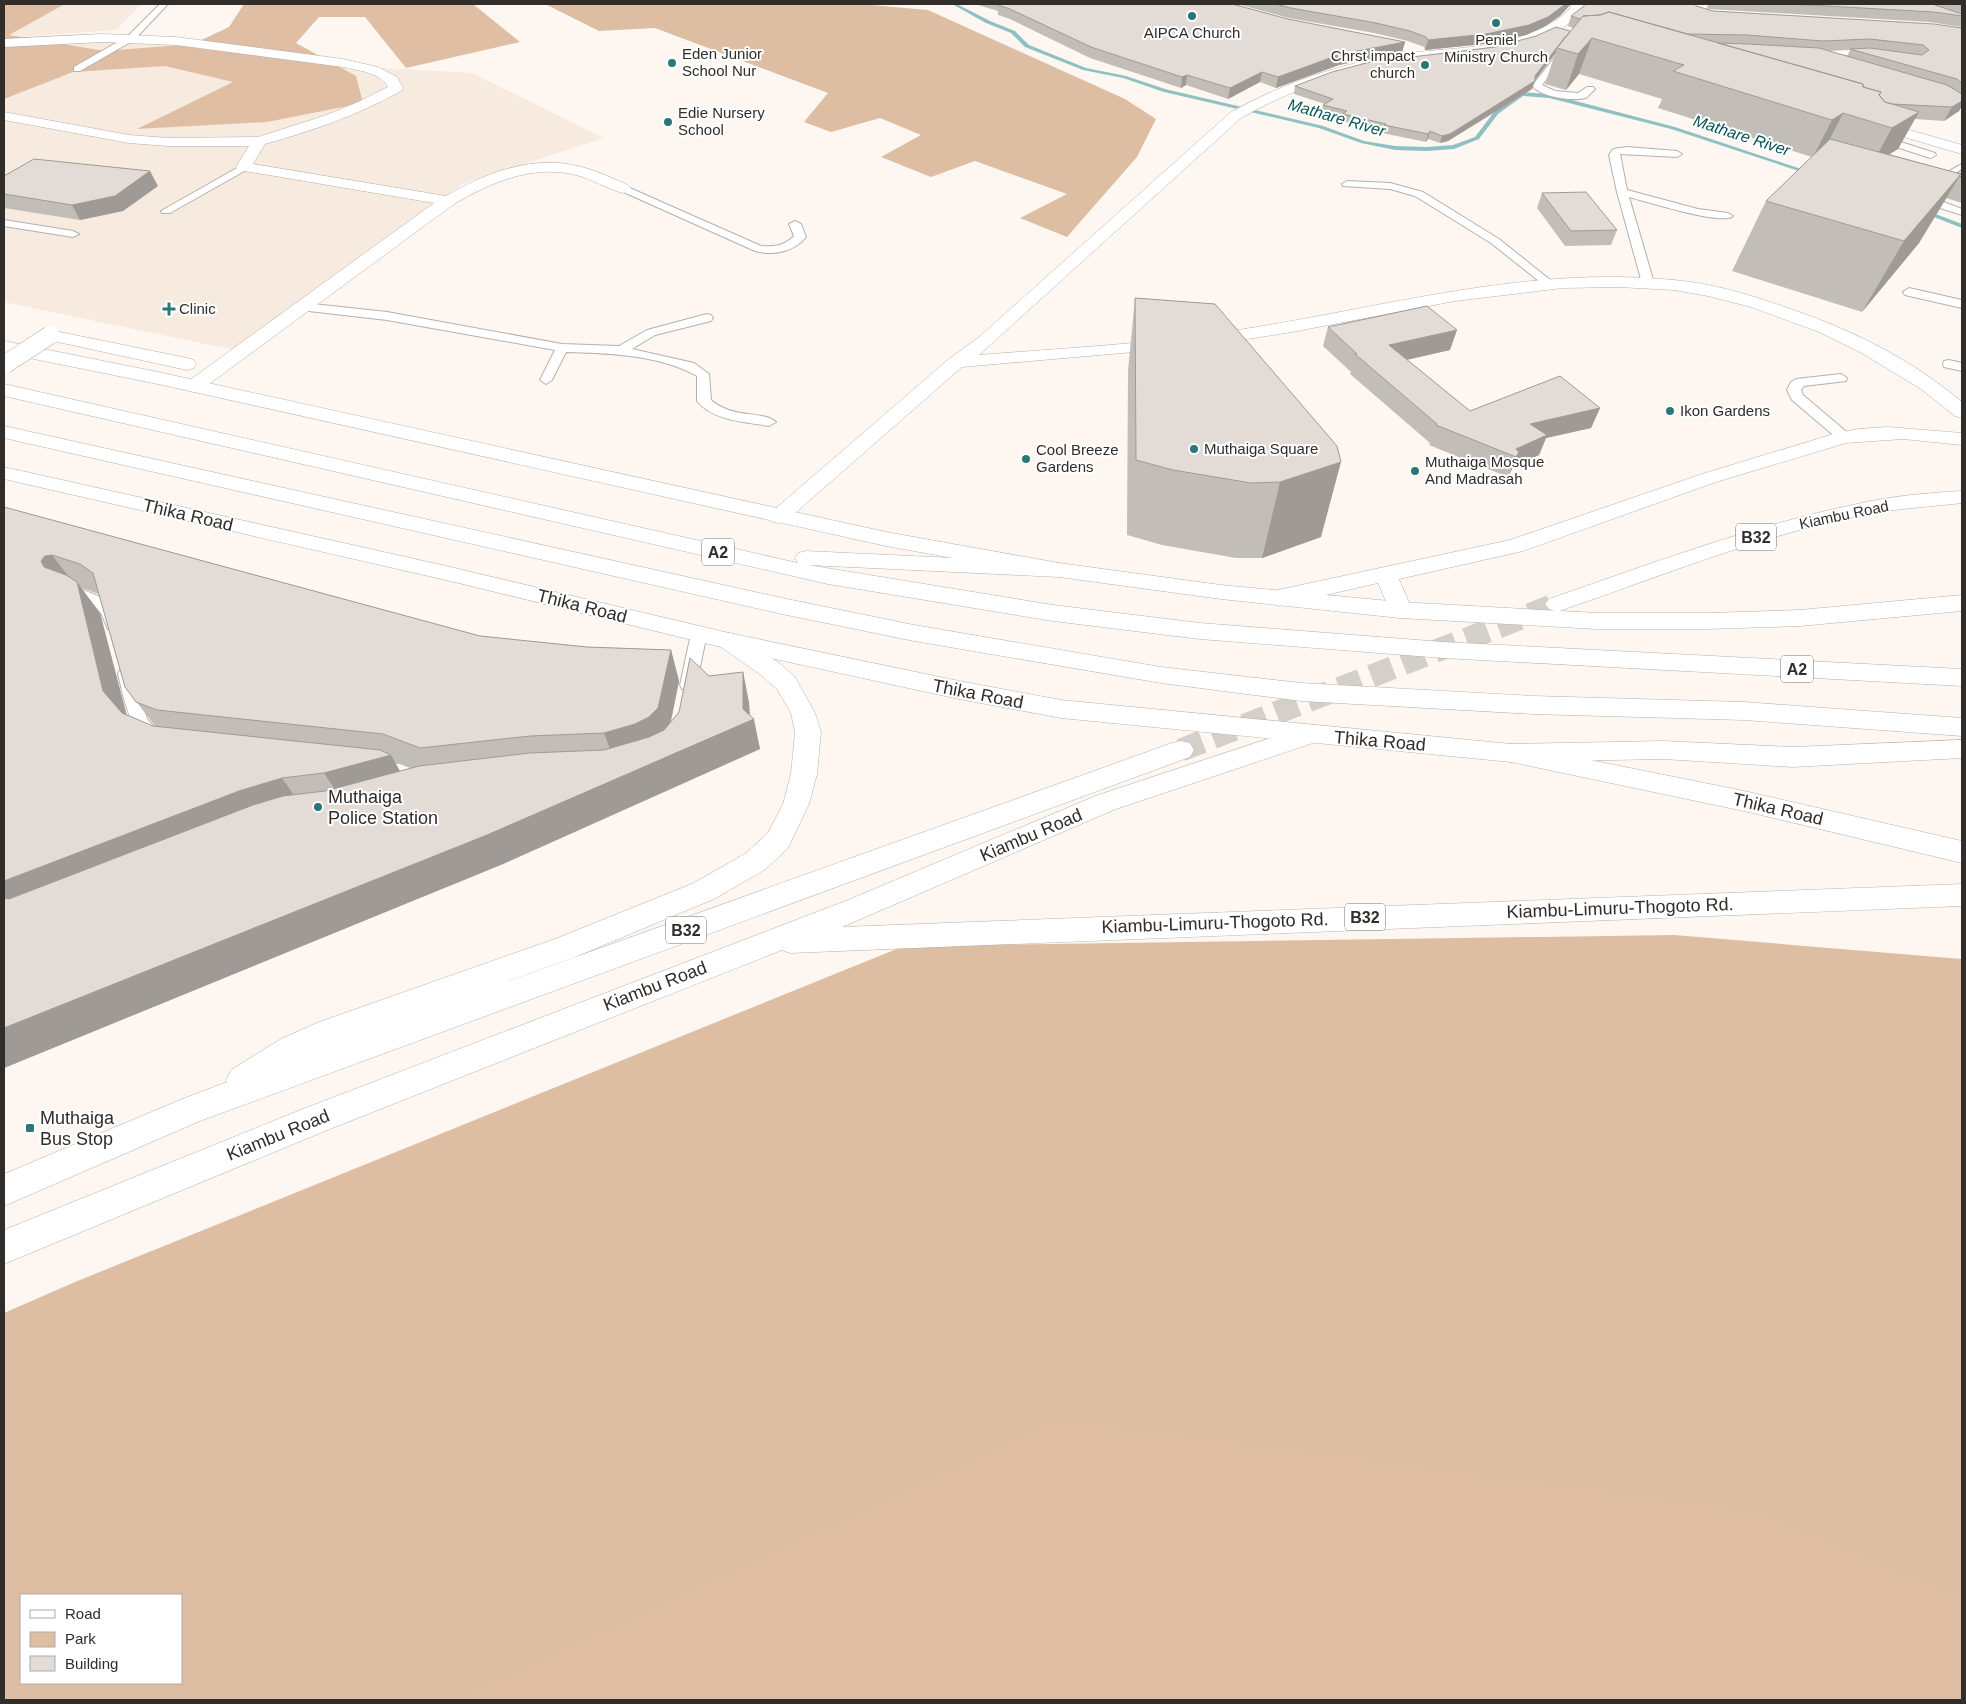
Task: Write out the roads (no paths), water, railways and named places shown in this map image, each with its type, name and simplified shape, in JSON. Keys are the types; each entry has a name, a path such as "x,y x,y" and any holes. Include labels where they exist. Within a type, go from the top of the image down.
{"main road":[{"path":"778,516 957,362 984,342 1236,114 1267,97 1310,80 1344,70 1390,59 1494,49 1514,44 1554,28 1577,9 1579,4"},
{"path":"1554,28 1572,39"},
{"path":"4,43 93,38 176,41 343,63 373,70 392,80 396,88 374,102 345,114 259,141 168,142 129,139 4,116"},
{"path":"1401,45 1423,55"},
{"path":"1797,55 1814,56 1850,65"},
{"path":"1854,118 1962,150"},
{"path":"259,141 244,167 448,201"},
{"path":"194,386 448,201 488,180 508,173 555,168 575,170 623,188"},
{"path":"957,362 1152,347 1239,336 1467,293 1548,282 1648,283 1708,291 1742,299 1822,326 1858,342 1926,385 1962,412"},
{"path":"4,365 50,335 187,364"},
{"path":"4,347 194,386 914,545 1059,570 1221,592 1400,610 1597,621 1708,621 1800,618 1962,603"},
{"name":"A2","path":"4,390 828,577 1053,613 1200,631 1443,650 1962,678"},
{"name":"A2","path":"4,432 791,608 914,633 1161,675 1310,692 1533,705 1744,711 1962,727"},
{"path":"1278,598 1515,546 1709,478 1844,438 1866,433 1894,432 1962,439"},
{"name":"Thika Road","path":"4,473 436,571 698,634 959,690 1061,709 1511,752 1744,801 1962,852"},
{"name":"Kiambu Road","path":"1557,604 1779,529 1868,508 1930,498 1962,497"},
{"path":"732,555 1059,570"},
{"path":"1386,574 1400,610"},
{"name":"Kiambu Road","path":"191,1110 300,1046 402,1005 565,948 704,891 756,861 778,840 796,804 804,774 808,732 804,713 786,683 770,669 729,641"},
{"name":"Kiambu Road","path":"4,1247 314,1120 858,908 1107,802 1310,734"},
{"path":"1511,752 1663,750 1793,756 1962,749"},
{"name":"Kiambu Road","path":"4,1190 191,1110 1181,750"},
{"name":"Kiambu-Limuru-Thogoto Rd.","path":"767,942 1002,931 1962,895"}],"lane":[{"path":"77,69 131,38 164,4"},
{"path":"1572,39 1568,47 1537,86 1546,90 1580,96 1583,96 1590,89"},
{"path":"1814,56 1839,52 1887,55"},
{"path":"1873,124 1866,132 1870,135 1932,155"},
{"path":"1648,283 1622,192 1614,155 1617,151 1627,150 1677,154"},
{"path":"166,211 244,167"},
{"path":"1962,167 1917,195 1925,200 1962,212"},
{"path":"1347,184 1390,186 1419,194 1496,241 1548,282"},
{"path":"623,188 758,248 772,250 784,248 795,242 800,237 795,224"},
{"path":"1622,192 1698,212 1728,216"},
{"path":"4,223 73,234"},
{"path":"1909,292 1962,304"},
{"path":"304,307 387,316 562,348 622,350 689,366 703,374 704,401 709,406 718,412 769,422"},
{"path":"622,350 633,340 647,333 707,318"},
{"path":"546,380 562,348"},
{"path":"1949,364 1962,367"},
{"path":"1841,378 1801,382 1796,385 1794,390 1797,396 1844,438"},
{"path":"75,593 97,601 109,610 117,636"},
{"path":"684,706 698,634"},
{"path":"121,654 139,721 153,738 169,745"}],"waterway":[{"name":"Mathare River","path":"954,4 988,22 1013,32 1027,46 1085,69 1124,77 1164,90 1321,127 1363,142 1395,148 1427,149 1454,147 1477,138 1496,113 1522,94 1549,96 1673,128 1810,173"},
{"name":"Mathare River","path":"1923,211 1962,226"}],"tunnel":[{"path":"1181,750 1557,604"}],"place":[{"name":"AIPCA Church","path":"1192,16"},
{"name":"Peniel Ministry Church","path":"1496,23"},
{"name":"Eden Junior School Nur","path":"672,63"},
{"name":"Chrst impact church","path":"1425,65"},
{"name":"Edie Nursery School","path":"668,122"},
{"name":"Clinic","path":"169,309"},
{"name":"Ikon Gardens","path":"1670,411"},
{"name":"Muthaiga Square","path":"1194,449"},
{"name":"Cool Breeze Gardens","path":"1026,459"},
{"name":"Muthaiga Mosque And Madrasah","path":"1415,471"},
{"name":"Muthaiga Police Station","path":"318,807"},
{"name":"Muthaiga Bus Stop","path":"30,1128"}]}
